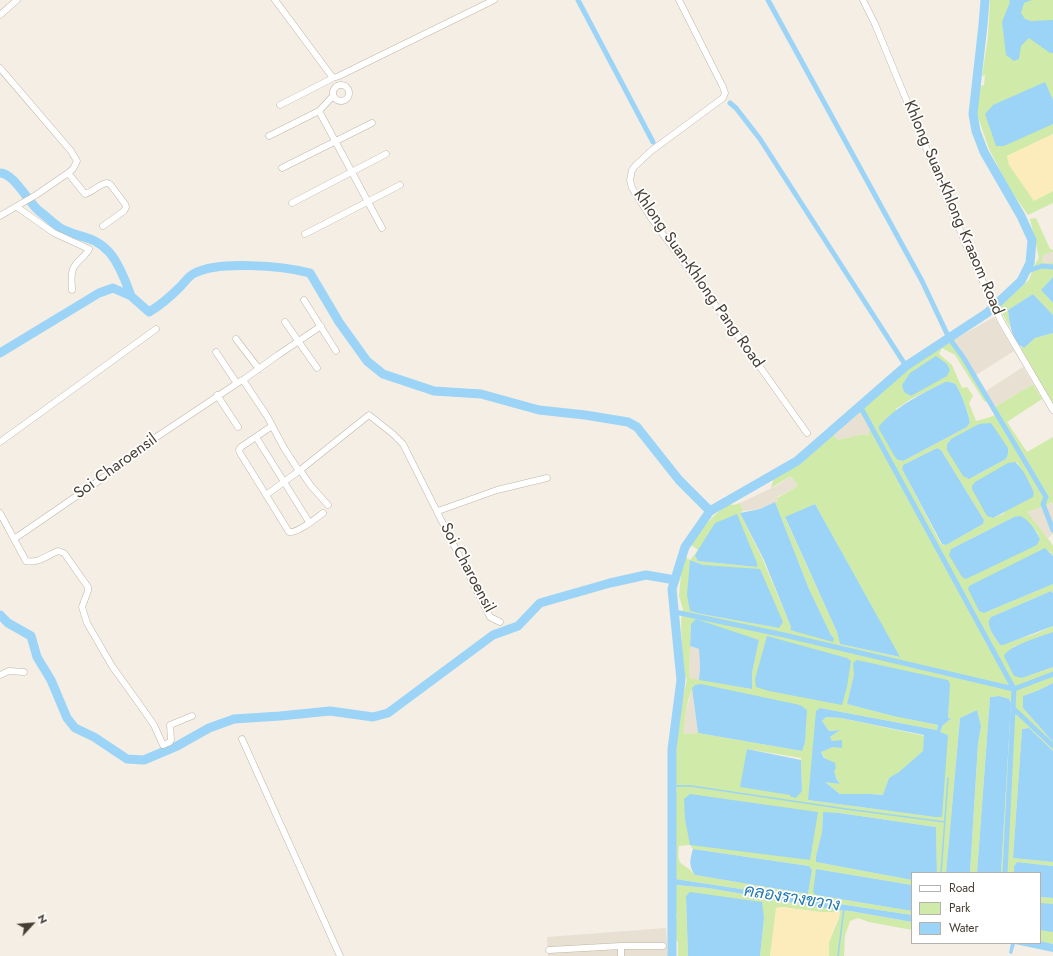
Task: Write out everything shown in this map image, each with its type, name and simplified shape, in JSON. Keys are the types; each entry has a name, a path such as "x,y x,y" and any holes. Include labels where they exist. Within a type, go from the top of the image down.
{"street":[{"path":"0,15 17,0"},
{"path":"275,0 335,78 337,85"},
{"path":"280,105 494,0"},
{"name":"Khlong Suan-Khlong Pang Road","path":"679,0 723,86 725,93 724,98 638,162 632,170 630,180 632,188 668,242 738,336 807,433"},
{"name":"Khlong Suan-Khlong Kraaom Road","path":"863,0 875,24 967,247 1001,321 1053,410"},
{"path":"0,68 76,157 76,164 68,173 36,195 0,216"},
{"path":"269,136 319,112 333,96 333,90 337,85 342,84 347,87 349,92 345,100 337,100 333,96"},
{"path":"319,112 382,228"},
{"path":"282,168 372,123"},
{"path":"292,203 386,154"},
{"path":"68,173 85,194 107,182 125,204 126,208 124,211 103,226"},
{"path":"305,234 400,185"},
{"path":"17,206 54,233 88,248 87,252 74,267 72,275 72,290"},
{"path":"304,300 336,351"},
{"path":"285,322 317,368"},
{"name":"Soi Charoensil","path":"14,539 116,469 143,446 321,326"},
{"path":"0,442 156,329"},
{"path":"236,339 259,369"},
{"path":"216,352 236,382"},
{"path":"243,380 267,416 300,471 328,505"},
{"path":"217,395 238,427"},
{"name":"Soi Charoensil","path":"300,471 369,415 403,444 490,617 500,622"},
{"path":"272,426 241,447 239,451 289,532 292,532 310,522 323,513"},
{"path":"256,437 310,522"},
{"path":"266,495 300,471"},
{"name":"Soi Charoensil","path":"438,511 504,488 546,478"},
{"path":"0,513 26,561 37,561 58,550 62,551 88,587 82,607 87,623 112,666 154,725 163,745 171,742 170,725 192,716"},
{"path":"0,675 9,671 24,672"},
{"path":"242,739 340,956"},
{"path":"621,946 621,956"},
{"path":"549,950 621,946 662,946"}],"shaded area":[{"path":"1053,252 1053,263 1042,263 1043,255"},
{"path":"994,317 1014,351 976,375 957,345 955,339"},
{"path":"1023,367 1033,384 995,407 986,391"},
{"path":"859,412 870,428 868,436 863,434 838,440 832,433"},
{"path":"791,476 798,486 777,497 778,501 760,509 743,511 740,503 778,485"},
{"path":"1052,502 1053,534 1048,538 1026,512 1048,505"},
{"path":"690,646 699,649 699,680 690,679"},
{"path":"692,688 698,733 684,734 686,712"},
{"path":"666,928 668,956 548,956 547,937"}],"green space":[{"path":"990,0 1053,0 1053,134 1007,156 1034,200 1053,191 1053,203 1028,215 1009,188 989,149 977,114 980,86 984,85 985,75 982,76 988,37"},
{"path":"1036,218 1050,249 1053,250 1053,252 1043,255 1042,263 1053,263 1053,277 1041,290 1053,303 1053,315 1033,294 1008,310 1010,328 999,307 1029,280 1034,266 1039,258 1030,219"},
{"path":"1053,333 1053,405 1020,347 1024,348 1035,338"},
{"path":"955,339 957,345 993,404 984,401 955,355 942,348 939,354 952,365 962,388 967,387 973,396 969,403 976,421 995,415 1044,497 1047,495 995,407 1033,384 1042,399 1007,422 1027,452 1053,437 1053,504 1051,502 1048,505 1027,512 1053,546 1053,556 1049,551 984,613 1053,584 1053,593 1051,591 991,617 989,624 991,631 1000,645 1035,634 1053,626 1053,632 1013,647 1022,678 1053,667 1053,683 1023,696 1023,708 1053,742 1053,751 1029,728 1022,729 1013,858 1053,862 1053,866 1017,862 1014,866 1014,872 1001,872 1011,703 1009,699 999,696 990,697 977,872 970,872 978,744 981,726 977,710 960,718 946,872 937,872 936,827 839,813 823,813 822,832 816,862 911,880 911,885 816,869 816,895 911,911 911,915 675,879 673,876 674,806 677,789 675,781 677,736 681,704 687,680 683,673 681,620 683,609 679,596 681,574 685,557 690,560 698,550 691,545 713,517 728,504 734,505 740,503 743,511 740,513 763,560 791,627 790,630 834,638 831,635 809,589 775,502 778,501 777,498 798,486 791,476 771,488 774,477 791,468 832,433 838,440 863,434 868,436 870,428 859,412 880,391 929,353","holes":["945,382 952,382 955,384 962,396 970,422 967,427 903,461 898,460 895,457 896,409 911,399","951,439 1008,454 1006,459 977,475 947,450 947,444","937,448 941,450 984,520 983,524 946,545 941,544 902,469 903,465","1017,462 1031,485 1003,514 993,518 988,516","815,504 899,657 840,644 837,632 785,518","1014,517 1024,518 1037,532 1040,539 951,549","695,556 757,567 698,561","690,560 703,565 779,628 691,611","691,624 759,640 752,673 752,689 690,678","854,663 948,681 948,719 951,719 943,725 940,732 935,817 808,800 820,708 937,730 938,725 893,716 847,704 854,674","695,685 802,751 698,733 684,734 690,696","747,749 801,758 802,791 791,795","690,845 693,849 809,866 812,870 808,894 695,875 680,862 678,853 679,846"]},
{"path":"826,717 841,718 925,736 923,751 899,773 889,778 884,795 840,794 824,781 840,784 833,769 821,751 833,747 842,747 832,741 830,737 839,730 829,731 822,721"},
{"path":"676,885 708,888 911,922 911,930 869,922 858,918 850,921 845,936 844,956 829,956 829,942 840,912 820,912 782,907 777,908 770,956 760,956 764,918 686,896 688,956 678,956 678,942 675,938 673,925 677,917 674,902"},
{"path":"1041,897 1053,898 1053,944 1041,941"}],"sand":[{"path":"1053,134 1053,191 1034,201 1009,165 1007,156"},
{"path":"782,907 820,912 837,912 837,910 840,912 829,942 829,956 770,956 776,908"}],"water":[{"path":"1009,0 1032,0 1024,3 1021,13 1025,19 1031,21 1053,20 1053,53 1050,53 1029,38 1021,46 1019,59 1014,61 1006,55 1002,22 1010,2"},
{"path":"1045,82 1053,100 1053,124 1004,146 996,146 985,114 993,105"},
{"path":"1053,277 1053,303 1041,290"},
{"path":"1033,294 1053,315 1053,333 1035,338 1024,348 1014,337 1010,326 1008,310"},
{"path":"936,356 947,364 950,370 947,376 911,396 904,392 902,385 910,373"},
{"path":"945,382 952,382 955,384 960,392 970,422 967,427 903,461 898,460 879,429 879,426 902,406"},
{"path":"991,423 1008,448 1008,454 1006,459 969,479 963,476 947,450 947,444 951,439 979,424"},
{"path":"937,448 941,450 984,520 983,524 946,545 942,544 902,469 903,465"},
{"path":"1015,462 1021,468 1028,480 1034,493 1033,497 993,518 987,516 972,489 972,486 975,482 1008,463"},
{"path":"775,502 809,589 831,635 834,638 833,642 790,630 791,627 764,560 740,513 760,509"},
{"path":"815,504 900,657 840,644 837,632 785,517"},
{"path":"737,514 757,563 757,567 698,561 695,556 715,523"},
{"path":"1020,516 1029,522 1036,532 1040,539 1037,545 966,579 962,577 949,555 951,549 1014,517"},
{"path":"1045,548 1053,556 1053,584 984,613 979,611 968,589 969,586"},
{"path":"690,560 703,565 760,569 783,622 779,628 690,611 687,595"},
{"path":"1051,591 1053,593 1053,626 1000,645 990,628 989,620 991,617"},
{"path":"696,619 759,640 752,673 752,689 699,680 699,649 690,646 691,624"},
{"path":"1053,632 1053,667 1022,678 1014,676 1004,656 1007,652 1018,645"},
{"path":"767,636 847,658 851,661 847,687 842,705 769,691 756,687 755,679"},
{"path":"857,660 948,680 950,684 948,718 951,719 943,725 940,732 948,735 942,817 808,800 816,711 820,708 937,730 938,725 893,716 847,704 854,674 853,663","holes":["826,717 841,718 924,735 923,751 899,772 889,778 883,795 840,794 825,782 840,784 834,771 836,768 835,763 824,758 821,752 833,747 842,748 842,740 832,741 830,737 840,730 829,731 822,721"]},
{"path":"1053,683 1053,742 1023,708 1023,696"},
{"path":"701,684 800,705 807,710 805,742 802,751 698,733 692,688 695,685"},
{"path":"999,696 1009,699 1011,703 1001,872 977,872 990,697"},
{"path":"977,710 981,726 978,744 970,872 946,872 960,718"},
{"path":"1029,728 1053,751 1053,862 1013,858 1022,729"},
{"path":"747,749 801,760 802,791 796,798 791,797 790,795 740,787"},
{"path":"690,794 818,812 810,860 690,845 685,819 684,799"},
{"path":"823,812 936,827 937,872 911,872 911,880 816,862 822,832"},
{"path":"693,849 809,866 812,870 808,894 695,875 691,868 690,862"},
{"path":"1017,862 1053,866 1053,898 1041,897 1041,872 1014,872 1014,866"},
{"path":"816,869 911,885 911,911 816,895 813,892"},
{"name":"คลองรางขวาง","path":"673,876 675,879 911,915 911,922 708,888 677,885 675,887"},
{"path":"690,892 762,902 764,918 760,956 688,956 686,896"},
{"path":"1041,903 1053,904 1053,932 1041,930"},
{"path":"1041,941 1053,944 1053,952 1015,944 1041,944"},
{"path":"1011,944 1015,944 1012,954 1009,953"}],"waterway":[{"path":"578,0 653,142"},
{"path":"768,0 922,281 949,338 963,357 1046,497 1043,504 1053,530"},
{"path":"672,956 672,749 681,680 672,589 685,547 710,511 797,461 906,366 987,313 1021,281 1030,263 1032,240 1021,216 984,152 976,131 973,114 985,0"},
{"path":"730,103 736,108 760,139 906,366"},
{"path":"0,173 5,174 16,183 35,207 60,228 98,242 103,246 119,267 131,296"},
{"path":"0,353 99,293 113,288 131,296 149,312 158,307 191,275 204,270 233,266 298,270 310,273 339,322 367,361 383,374 434,391 481,394 539,410 628,422 637,427 679,480 710,511"},
{"path":"1025,272 1042,266 1053,267"},
{"path":"860,406 1014,689 1005,872"},
{"path":"0,615 8,623 31,636 37,657 51,680 67,718 75,728 94,737 127,759 144,760 177,746 209,728 234,719 330,711 373,717 388,713 493,635 518,626 540,603 610,583 646,575 675,580"},
{"path":"675,612 784,635 1014,689 1053,674"},
{"path":"1013,708 1053,746"},
{"path":"941,872 948,778"},
{"path":"672,786 691,786 945,822"},
{"name":"คลองรางขวาง","path":"838,956 844,908"}]}
